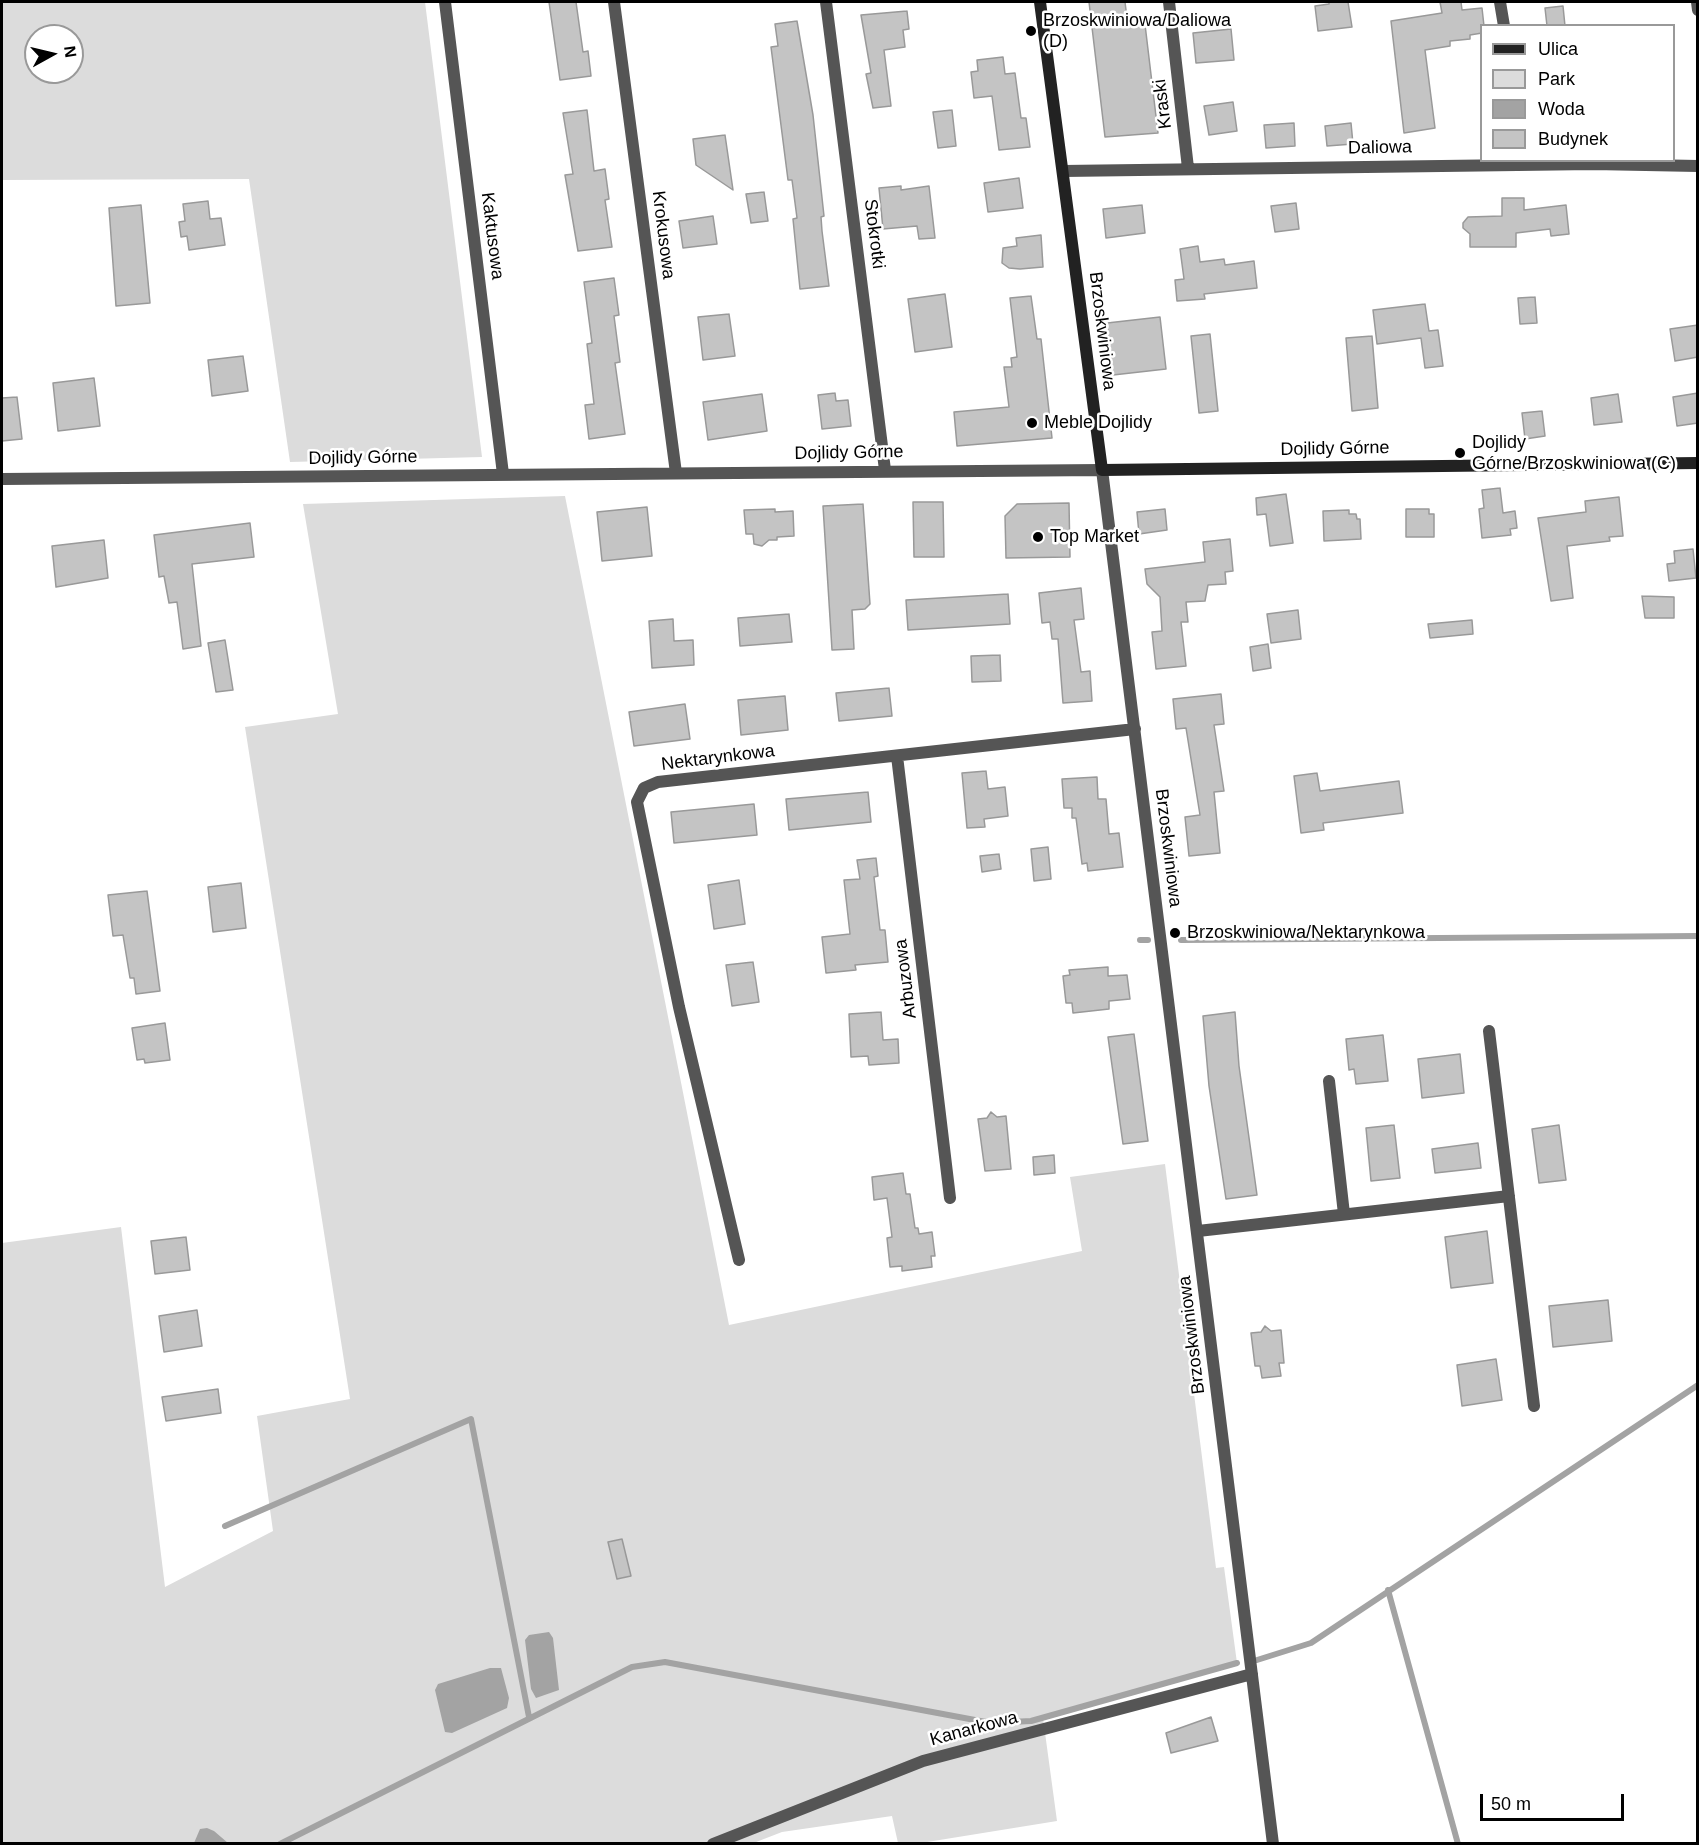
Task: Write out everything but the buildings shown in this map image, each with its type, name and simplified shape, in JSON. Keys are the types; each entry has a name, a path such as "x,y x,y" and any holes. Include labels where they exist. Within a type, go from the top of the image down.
{"street":[{"name":"Kaktusowa","path":"445,2 503,474"},
{"name":"Krokusowa","path":"614,2 676,473"},
{"name":"Stokrotki","path":"826,2 885,470"},
{"name":"Brzoskwiniowa","path":"1040,2 1064,171 1135,729 1273,1844"},
{"name":"Kraski","path":"1169,2 1188,168"},
{"path":"1500,2 1504,24"},
{"path":"1696,2 1698,10"},
{"name":"Daliowa","path":"1064,171 1522,162 1698,166"},
{"name":"Dojlidy Górne","path":"2,479 1698,463"},
{"name":"Nektarynkowa","path":"739,1260 679,1007 637,802 644,788 658,783 1135,729"},
{"name":"Arbuzowa","path":"897,756 950,1198"},
{"path":"1489,1031 1534,1406"},
{"path":"1329,1081 1344,1214"},
{"path":"1198,1231 1509,1196"},
{"name":"Kanarkowa","path":"713,1844 923,1761 1252,1674"}],"green space":[{"path":"2,2 425,2 482,457 290,462 249,179 2,180"},
{"path":"565,496 729,1325 1082,1251 1070,1177 1165,1164 1216,1568 1224,1567 1237,1663 1043,1718 1057,1821 921,1843 898,1843 892,1816 782,1832 751,1844 2,1843 2,1243 121,1227 165,1587 273,1531 257,1416 350,1399 245,727 338,714 303,504"}],"water":[{"path":"549,1632 553,1638 559,1690 536,1698 531,1689 525,1640 529,1635"},
{"path":"490,1668 501,1668 509,1698 507,1708 452,1733 445,1732 435,1690 438,1684"},
{"path":"207,1828 228,1843 194,1843 200,1829"}],"waterway":[{"path":"1181,940 1698,936"},
{"path":"1140,940 1148,940"},
{"path":"1257,1660 1311,1643 1698,1385"},
{"path":"225,1526 471,1419 529,1717"},
{"path":"1388,1590 1458,1844"},
{"path":"280,1844 632,1667 665,1662 991,1723 1031,1721 1237,1663"}],"place":[{"name":"Brzoskwiniowa/Daliowa (D)","path":"1031,31"},
{"name":"Meble Dojlidy","path":"1032,423"},
{"name":"Dojlidy Górne/Brzoskwiniowa (C)","path":"1460,453"},
{"name":"Top Market","path":"1038,537"},
{"name":"Brzoskwiniowa/Nektarynkowa","path":"1175,933"}]}
